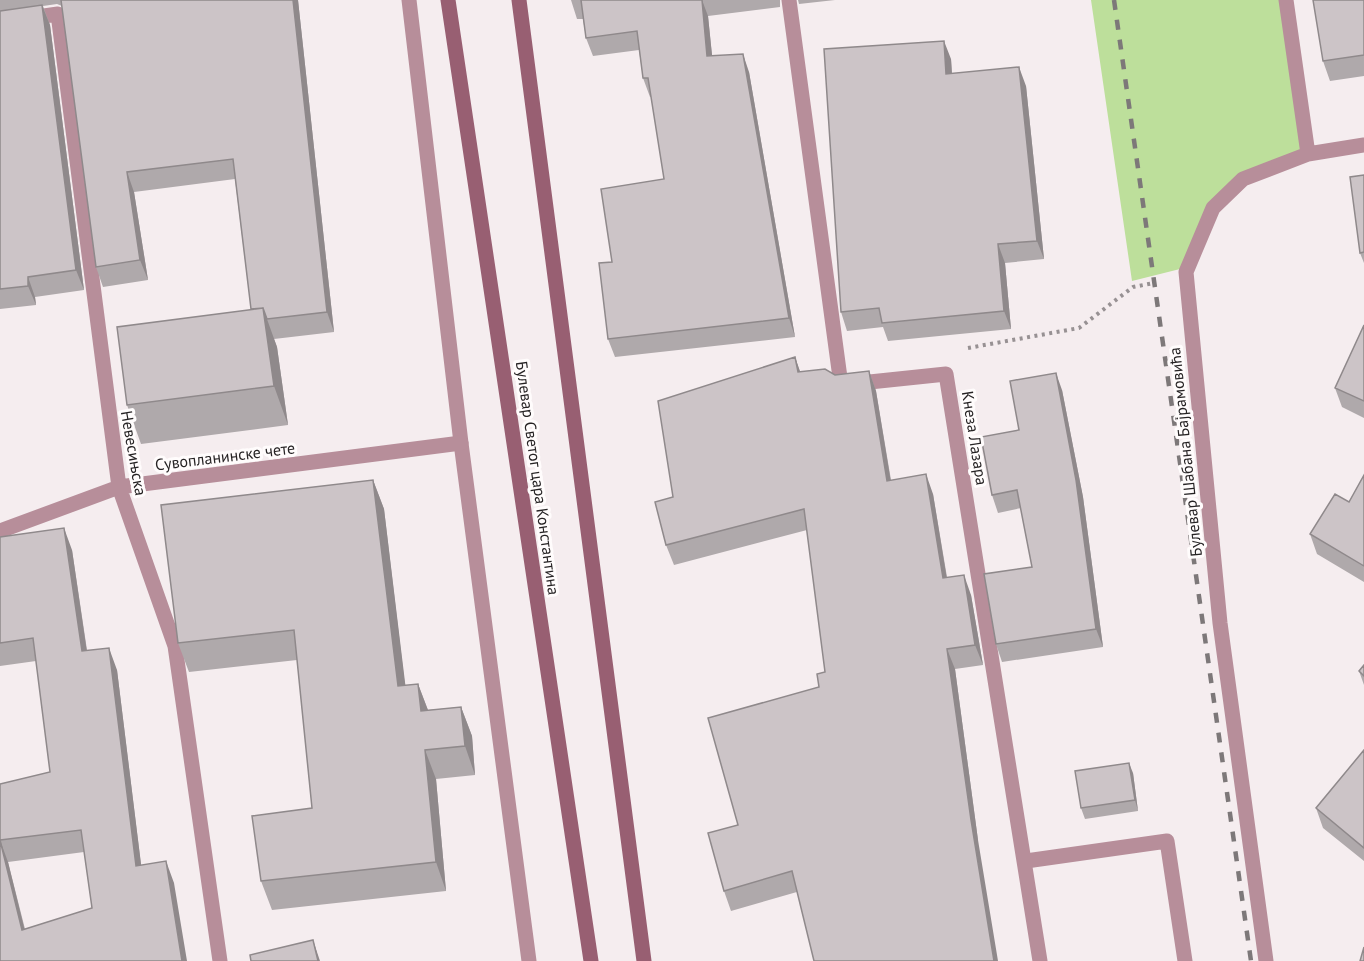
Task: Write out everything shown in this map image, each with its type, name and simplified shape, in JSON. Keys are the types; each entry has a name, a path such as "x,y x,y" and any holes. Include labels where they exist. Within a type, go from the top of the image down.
{"main road":[{"name":"Булевар Светог цара Константина","path":"448,0 591,961"},
{"path":"519,0 644,961"}],"street":[{"path":"409,0 461,443 529,961"},
{"name":"Кнеза Лазара","path":"789,0 841,385 946,374 1026,861 1040,961"},
{"path":"1286,0 1308,154"},
{"name":"Невесињска","path":"0,22 58,14 119,488 175,646 220,961"},
{"name":"Булевар Шабана Бајрамовића","path":"1266,961 1220,623 1186,272 1212,208 1243,179 1308,154 1364,145"},
{"name":"Сувопланинске чете","path":"0,531 119,488 461,443"},
{"path":"1026,861 1167,841 1185,961"}],"path":[{"path":"946,374 970,346 1079,328 1132,287 1186,272"}],"green space":[{"path":"1091,0 1280,0 1301,150 1242,175 1184,268 1132,281"}],"building":[{"path":"61,0 293,0 327,312 267,319 263,308 251,309 233,159 127,172 140,260 96,267"},
{"path":"581,0 702,0 707,56 743,54 789,318 608,339 599,263 612,262 601,189 664,179 648,78 643,78 637,31 586,38"},
{"path":"1313,0 1364,0 1364,55 1323,61"},
{"path":"42,5 76,270 28,277 28,286 0,289 0,11"},
{"path":"944,41 946,74 1019,67 1037,241 998,244 1004,311 882,323 879,308 841,312 824,49"},
{"path":"1364,175 1364,252 1360,253 1350,177"},
{"path":"263,308 274,386 127,405 117,327"},
{"path":"1364,325 1364,401 1335,388"},
{"path":"795,357 798,372 825,369 835,375 869,371 887,481 926,474 943,578 964,575 975,645 947,649 994,961 814,961 792,871 724,891 708,833 738,825 708,718 819,687 817,674 825,672 804,509 666,545 655,502 673,497 658,401"},
{"path":"1056,373 1076,480 1096,629 996,644 984,574 1032,567 1017,490 992,495 981,437 1019,430 1010,381"},
{"path":"1364,475 1364,566 1310,534 1335,494 1349,502"},
{"path":"373,480 398,686 418,684 421,711 461,707 465,746 425,750 436,862 261,881 252,816 312,808 294,630 178,643 161,505"},
{"path":"64,528 82,651 109,648 136,866 166,861 182,961 0,961 0,840 0,784 50,772 33,638 0,643 0,537","holes":["81,830 92,908 22,930 0,840"]},
{"path":"1364,665 1364,676 1359,671"},
{"path":"1364,750 1364,848 1316,808"},
{"path":"1129,763 1135,800 1081,808 1075,771"},
{"path":"313,940 318,961 251,961 250,955"},
{"path":"1364,947 1364,961 1360,961"}],"railway":[{"path":"1114,0 1251,961"}]}
